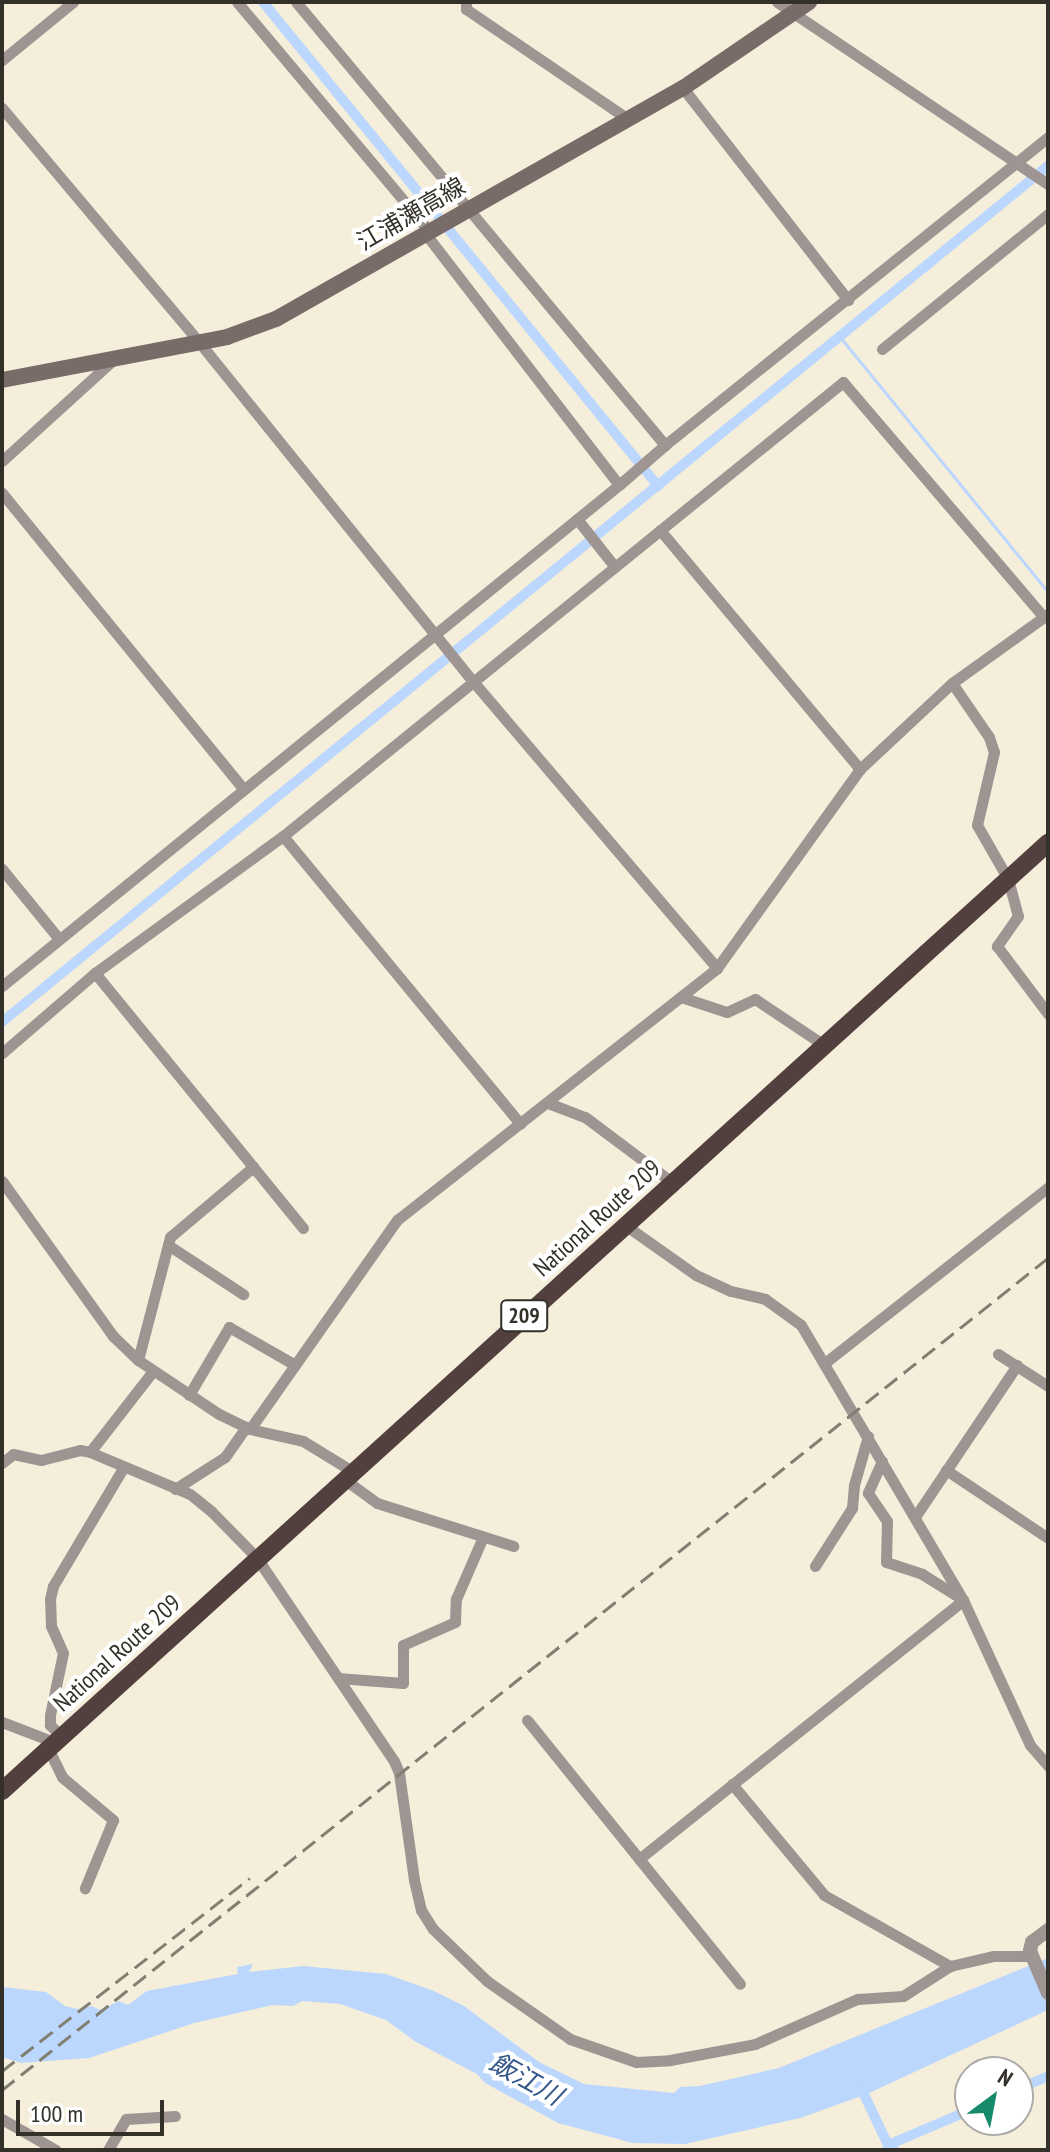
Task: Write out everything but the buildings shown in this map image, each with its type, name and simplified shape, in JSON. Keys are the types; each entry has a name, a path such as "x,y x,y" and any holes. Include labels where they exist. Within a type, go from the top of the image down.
{"highway":[{"name":"National Route 209","path":"2,1791 1048,843"}],"main road":[{"name":"江浦瀬高線","path":"2,380 199,342 250,330 276,319 683,88 809,2"}],"street":[{"path":"2,60 73,2"},
{"path":"237,2 428,233 619,485"},
{"path":"296,2 464,211 665,445"},
{"path":"466,2 466,9 628,119"},
{"path":"777,2 1048,184"},
{"path":"683,88 848,300"},
{"path":"2,108 199,342 472,681 717,968"},
{"path":"2,986 578,521 665,445 1019,165 1048,137"},
{"path":"882,349 1048,214"},
{"path":"2,461 115,358"},
{"path":"2,1053 95,973 283,836 613,565 843,382 1046,615 952,683 860,769 717,968 397,1220 295,1365 225,1457 175,1489"},
{"path":"2,493 243,789"},
{"path":"578,521 613,565"},
{"path":"660,530 860,769"},
{"path":"952,683 989,737 994,752 977,825 1008,879 1018,916 997,946 1048,1014"},
{"path":"283,836 520,1124"},
{"path":"2,869 59,939"},
{"path":"95,973 303,1228"},
{"path":"681,997 727,1012 755,999 824,1045"},
{"path":"548,1103 585,1117 672,1182"},
{"path":"138,1360 170,1237 253,1167"},
{"path":"2,1181 113,1336 153,1371 248,1428 303,1441 348,1475 377,1503 513,1546"},
{"path":"826,1362 1048,1187"},
{"path":"625,1225 696,1275 731,1291 753,1294 801,1325 826,1362 963,1600 1030,1745 1048,1766"},
{"path":"168,1245 243,1294"},
{"path":"189,1395 229,1327 295,1365"},
{"path":"998,1354 1048,1386"},
{"path":"915,1517 1017,1365"},
{"path":"90,1452 153,1371"},
{"path":"815,1566 852,1508 854,1485 868,1436"},
{"path":"2,1463 13,1454 41,1460 80,1450 201,1501 257,1558 399,1773 414,1880 421,1910 433,1929 487,1981 570,2039 609,2056 636,2062 662,2061 741,2047 755,2044 852,2001 903,1996 950,1966 993,1956 1032,1956"},
{"path":"882,1461 868,1493 887,1521 886,1562 922,1574 963,1600"},
{"path":"85,1888 113,1820 62,1777 50,1725 63,1653 51,1626 50,1599 53,1586 123,1468"},
{"path":"946,1470 1048,1538"},
{"path":"338,1678 403,1683 403,1645 455,1622 456,1599 483,1537"},
{"path":"639,1859 963,1600"},
{"path":"527,1720 740,1984"},
{"path":"2,1722 54,1742"},
{"path":"732,1784 824,1895 950,1966"},
{"path":"1048,1930 1032,1942 1032,1956 1048,1993"},
{"path":"108,2150 126,2119 175,2116"},
{"path":"2,2119 56,2150"}],"water":[{"name":"飯江川","path":"1048,1958 1048,2010 867,2094 800,2118 685,2144 633,2143 558,2123 485,2083 477,2074 416,2042 386,2020 340,2004 302,2001 293,2006 273,2005 194,2023 89,2058 21,2063 2,2057 2,1987 46,1992 65,2006 77,2009 92,2006 100,2010 119,2001 128,2005 147,1991 238,1974 237,1967 253,1964 249,1972 303,1966 386,1974 434,1991 464,2006 539,2062 584,2084 674,2093 680,2087 700,2086 779,2068"}],"waterway":[{"path":"263,2 658,486"},
{"path":"2,1022 1048,166"},
{"path":"840,337 1048,592"},
{"path":"1034,2082 1048,2076"},
{"path":"860,2086 888,2145 894,2150"},
{"path":"888,2145 954,2117"}],"railway":[{"path":"2,2090 1048,1258"},
{"path":"2,2071 250,1878"}]}
